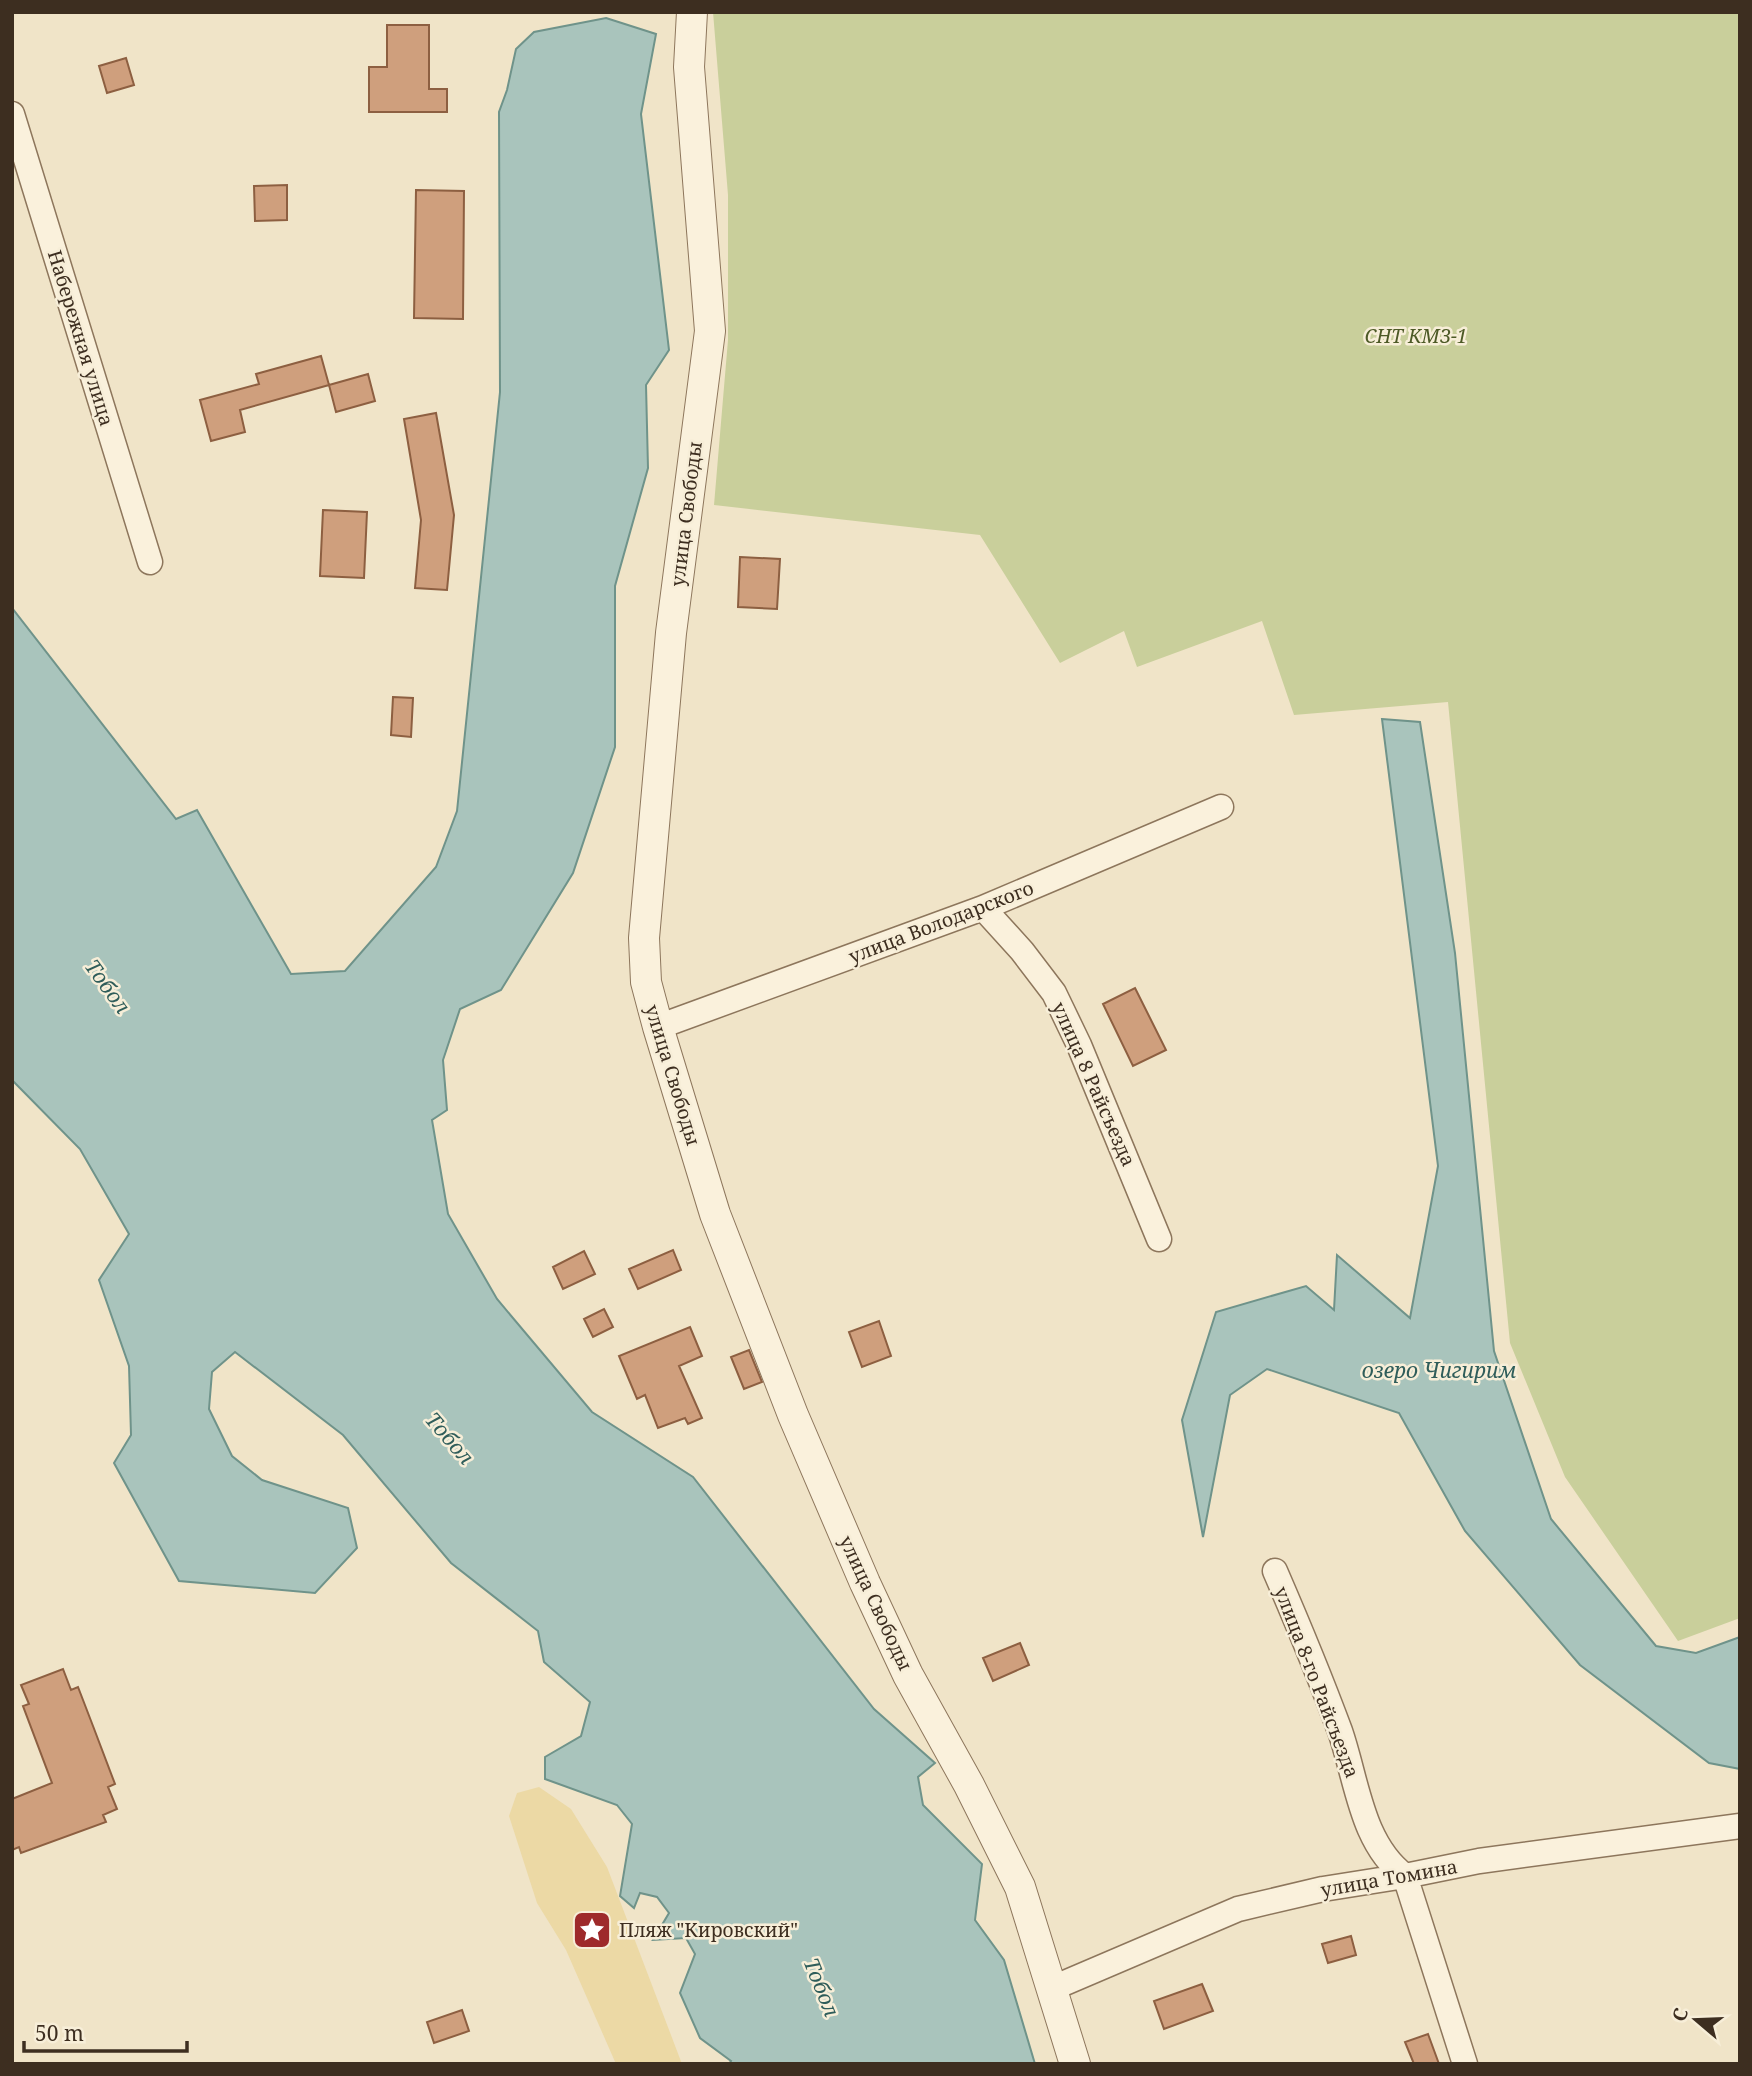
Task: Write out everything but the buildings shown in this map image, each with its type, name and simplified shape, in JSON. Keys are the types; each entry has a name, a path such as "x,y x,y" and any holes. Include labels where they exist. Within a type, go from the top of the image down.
{"street":[{"name":"улица Свободы","path":"692,12 690,67 710,331 671,633 644,938 646,982 715,1214 793,1415 865,1583 908,1675 970,1785 1020,1887 1075,2064"},
{"name":"Набережная улица","path":"12,114 150,562"},
{"name":"улица Володарского","path":"658,1027 984,908 1221,807"},
{"name":"улица 8 Райсъезда","path":"984,908 1054,993 1079,1045 1160,1239"},
{"name":"улица 8-го Райсъезда","path":"1275,1571 1341,1734 1368,1825 1395,1868 1405,1876 1465,2064"},
{"name":"улица Томина","path":"1053,1988 1238,1909 1323,1889 1479,1861 1740,1826"}],"green space":[{"name":"СНТ КМЗ-1","path":"713,12 1740,12 1740,1618 1678,1641 1565,1477 1510,1343 1448,702 1294,715 1262,621 1137,667 1124,631 1060,663 980,535 714,505 728,340 728,195"}],"sand":[{"name":"Пляж \"Кировский\"","path":"539,1787 571,1809 607,1867 682,2064 616,2064 566,1950 537,1903 509,1816 517,1793"}],"water":[{"name":"Тобол","path":"606,18 656,34 641,114 669,350 646,385 648,468 615,586 615,747 573,873 501,990 460,1009 443,1060 447,1110 432,1120 448,1214 497,1299 592,1412 693,1477 874,1709 935,1763 918,1777 923,1805 982,1864 975,1920 1004,1960 1035,2064 729,2064 731,2061 700,2038 680,1993 695,1954 686,1938 653,1940 669,1913 657,1897 640,1893 634,1908 620,1896 632,1824 617,1805 545,1779 545,1757 581,1736 590,1702 544,1662 538,1631 451,1563 343,1435 235,1352 212,1372 209,1409 232,1456 262,1480 348,1508 357,1548 315,1593 179,1581 114,1463 131,1435 129,1366 99,1280 129,1234 80,1149 12,1080 12,608 176,819 197,810 291,974 345,971 436,867 457,811 500,392 499,112 516,49 534,32"},
{"name":"озеро Чигирим","path":"1382,719 1420,722 1455,953 1494,1351 1551,1519 1656,1646 1696,1653 1740,1637 1740,1769 1709,1763 1580,1665 1465,1531 1399,1413 1267,1369 1230,1395 1203,1537 1182,1420 1216,1312 1306,1286 1334,1310 1337,1255 1410,1318 1438,1166"}],"place":[{"name":"Пляж \"Кировский\"","path":"592,1930"}]}
